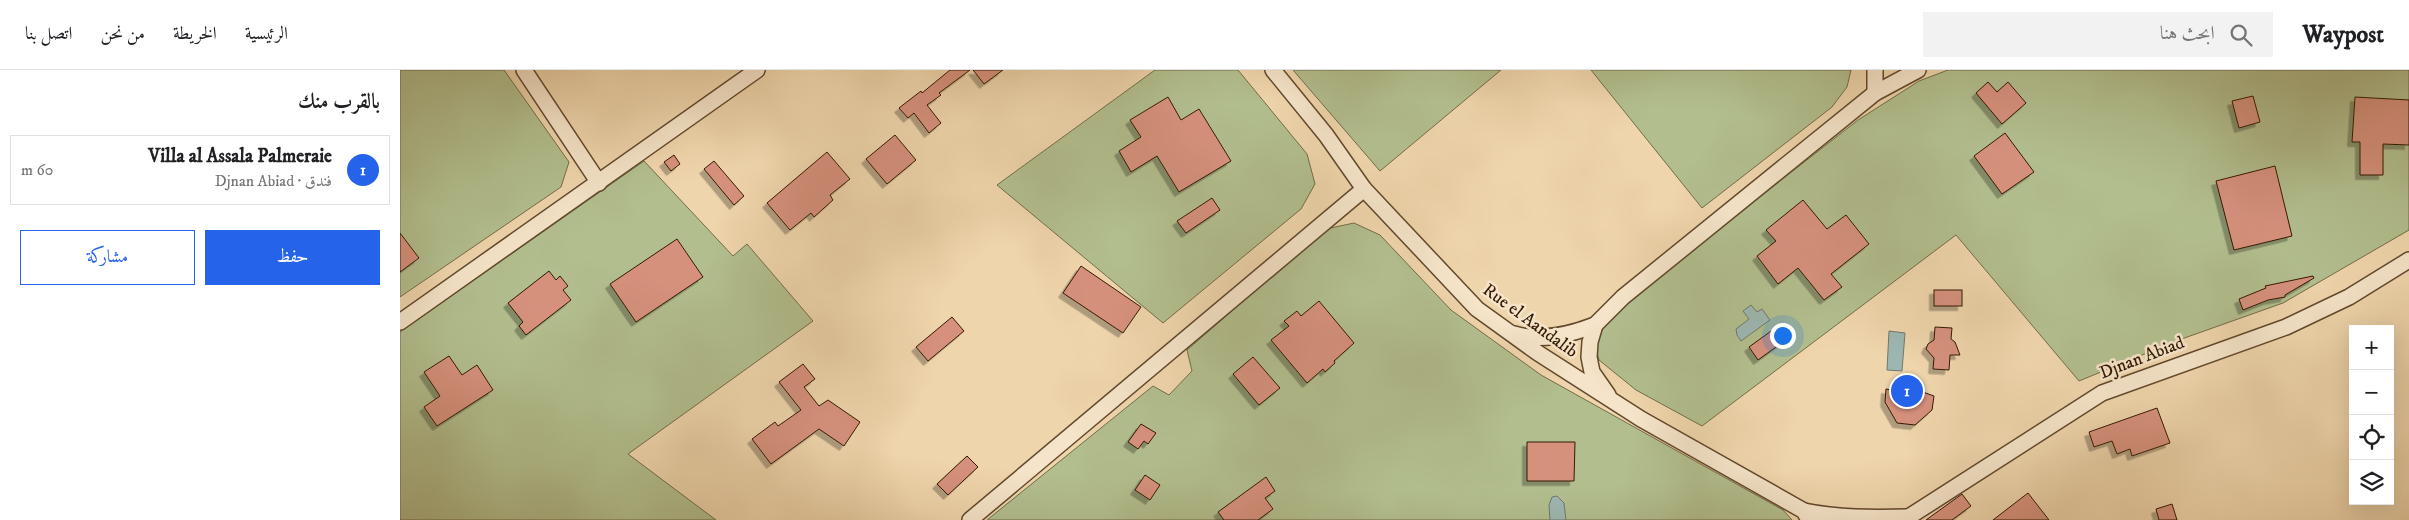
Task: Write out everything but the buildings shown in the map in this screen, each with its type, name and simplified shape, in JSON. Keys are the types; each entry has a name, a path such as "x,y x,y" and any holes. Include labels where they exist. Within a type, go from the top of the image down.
{"street":[{"path":"524,70 599,183"},
{"path":"400,322 758,70"},
{"name":"Rue el Aandalib","path":"1273,70 1326,134 1364,189 1477,309 1507,333 1612,400 1806,515 1906,518"},
{"path":"1875,92 1876,70"},
{"path":"1507,333 1526,338 1546,338 1578,332 1595,325 1624,296 1875,92 1918,70"},
{"path":"970,520 1364,189"},
{"name":"Djnan Abiad","path":"1906,518 2102,393 2286,327 2349,297 2409,260"},
{"path":"1595,325 1589,357 1592,372 1612,400"}],"green space":[{"path":"400,70 504,70 569,162 561,187 400,297"},
{"path":"1155,70 1238,70 1307,154 1315,184 1301,209 1163,323 997,185"},
{"path":"1293,70 1501,70 1380,171"},
{"path":"1591,70 1851,70 1847,87 1832,107 1702,208"},
{"path":"1948,70 2409,70 2409,230 2283,303 2176,341 2079,381 1956,235 1702,426 1636,390 1599,360 1595,345 1610,314 1858,120 1919,81"},
{"path":"644,161 733,256 747,244 813,321 628,454 716,520 400,520 400,332"},
{"path":"1354,223 1380,235 1451,310 1541,375 1783,510 1792,520 987,520 1153,386 1169,395 1192,371 1187,350 1326,229"}],"water":[{"path":"1751,305 1757,312 1762,309 1770,320 1741,341 1736,329 1749,319 1743,311"},
{"path":"1889,331 1905,333 1902,371 1887,370"},
{"path":"1557,496 1564,503 1566,520 1550,520 1549,505 1552,497"}],"place":[{"name":"Villa al Assala Palmeraie","path":"1907,391"}]}
